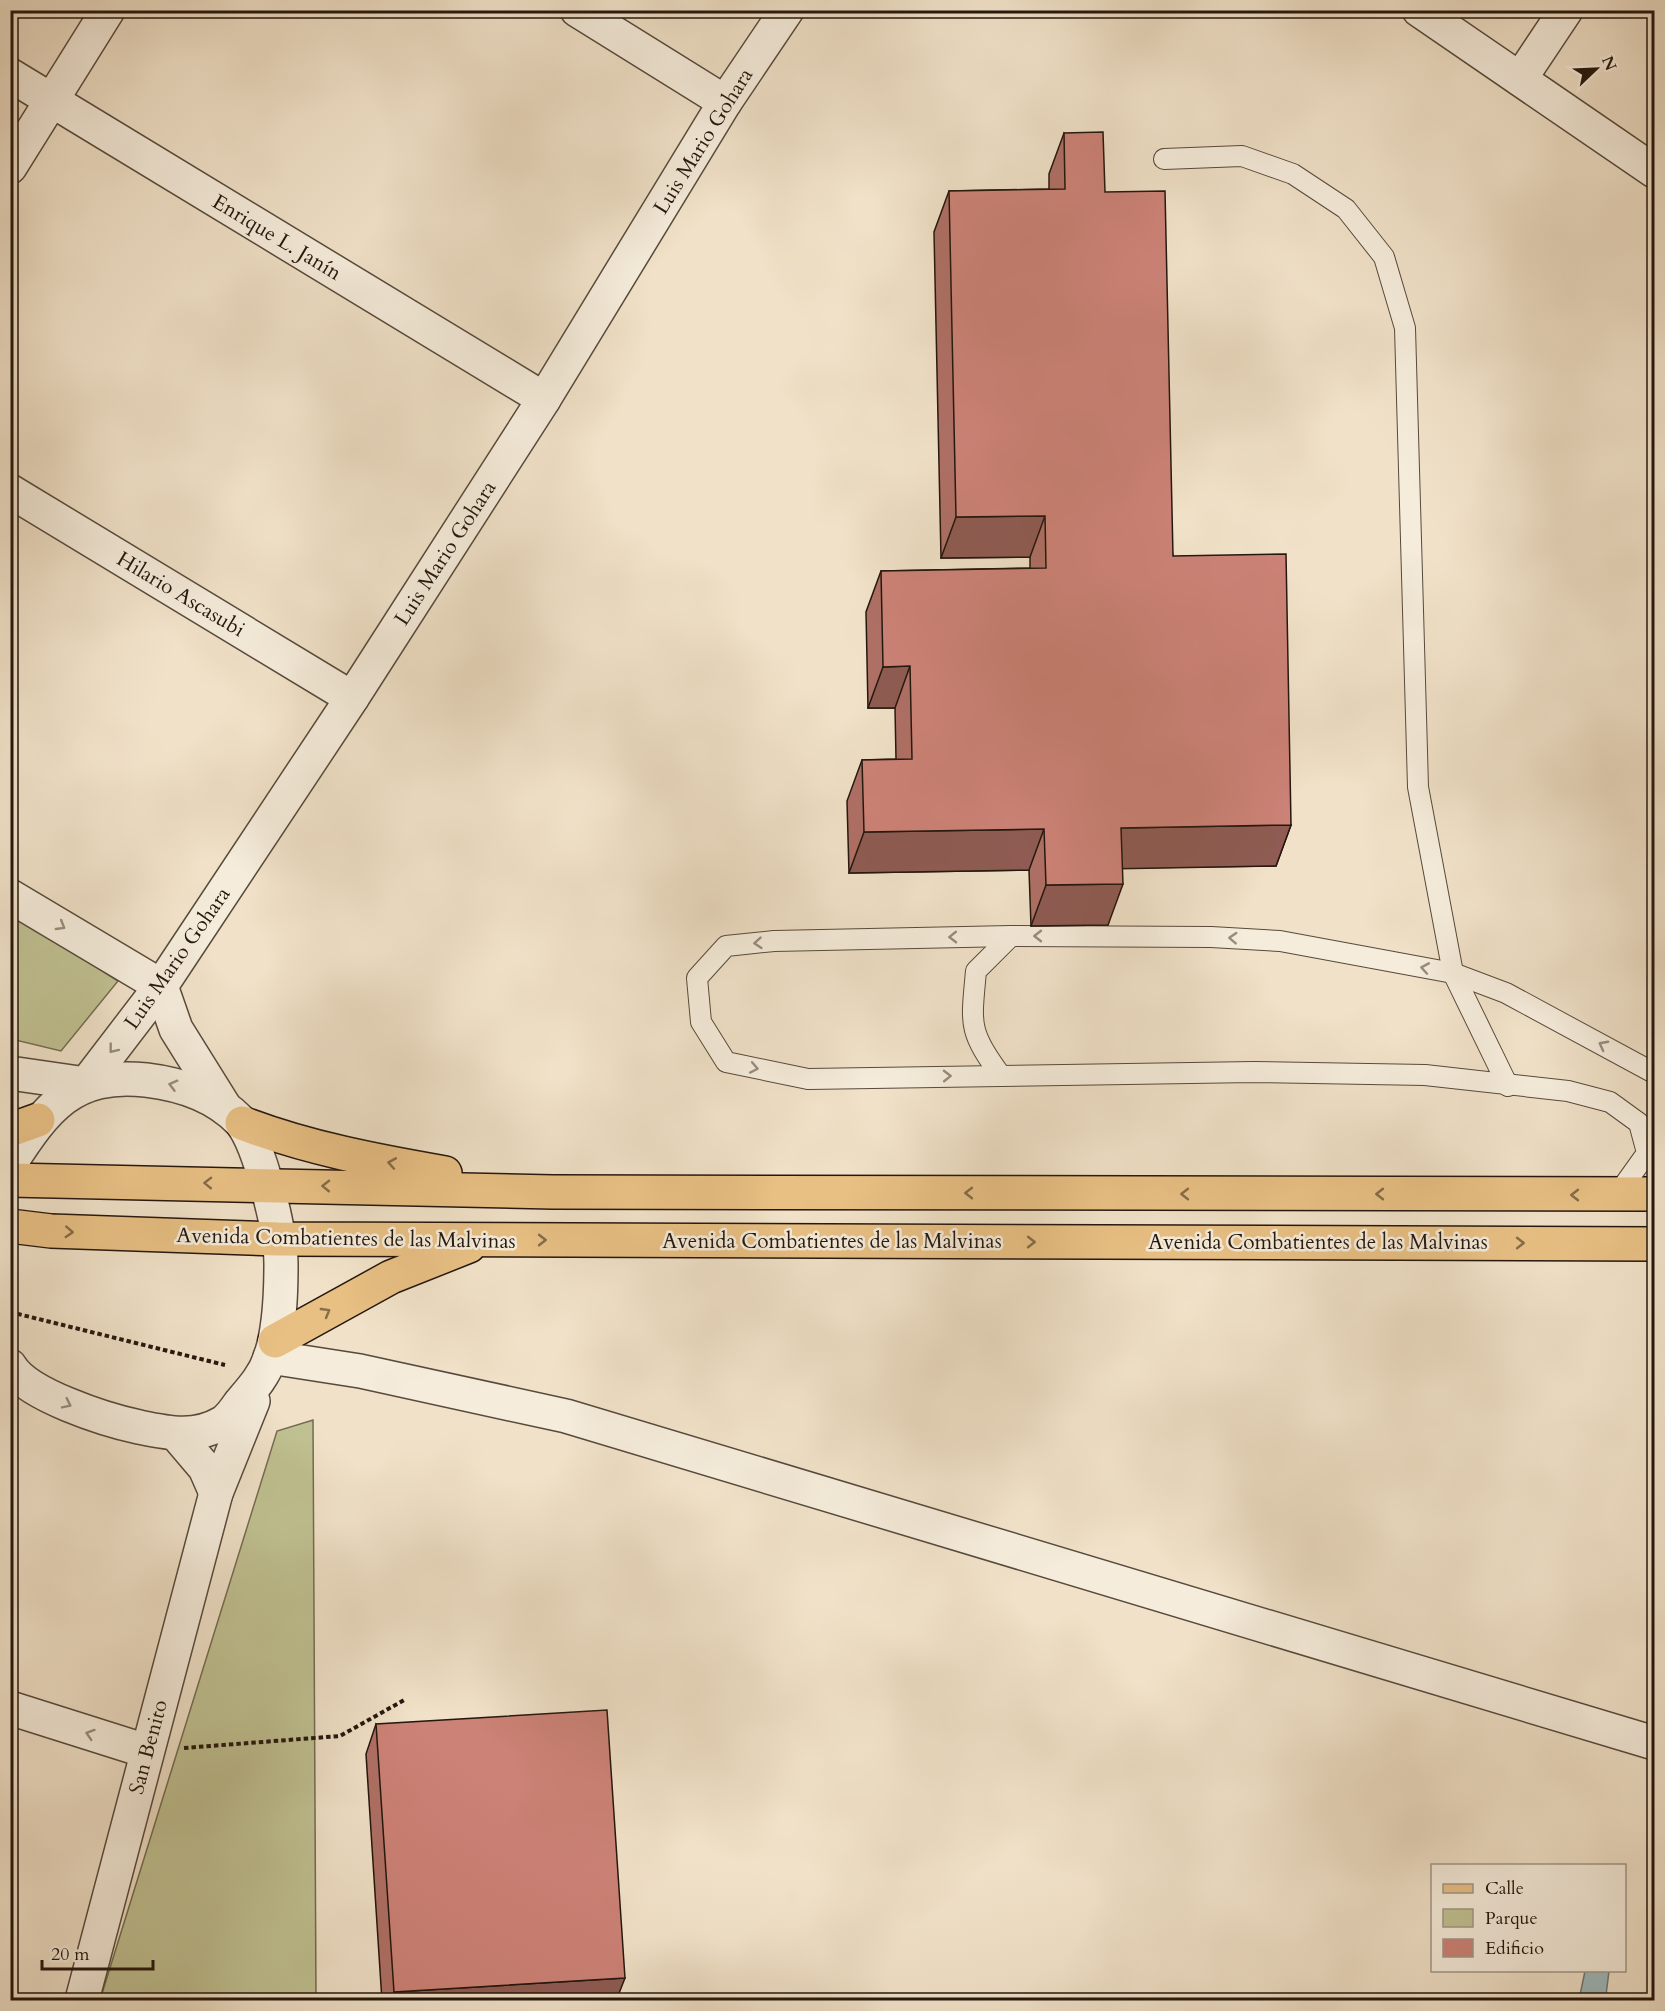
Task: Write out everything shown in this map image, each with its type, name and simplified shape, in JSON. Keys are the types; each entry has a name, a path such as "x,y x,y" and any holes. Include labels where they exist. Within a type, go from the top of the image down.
{"main road":[{"path":"234,1116 277,1137 362,1158 553,1192"},
{"path":"10,1180 553,1192 1654,1194"},
{"name":"Avenida Combatientes de las Malvinas","path":"10,1226 62,1232 278,1239 1654,1244"},
{"path":"270,1358 391,1277 484,1240"}],"street":[{"path":"10,167 108,10"},
{"path":"577,10 725,102"},
{"name":"Luis Mario Gohara","path":"86,1084 161,986 352,698 544,399 725,102 787,10"},
{"path":"1419,10 1654,171"},
{"path":"1520,79 1566,10"},
{"name":"Enrique L. Janín","path":"10,75 544,399"},
{"name":"Hilario Ascasubi","path":"10,491 352,698"},
{"path":"10,896 161,986"},
{"name":"San Benito","path":"82,2001 146,1751 216,1493 270,1358 281,1262 266,1184 256,1152 176,1029 161,986"},
{"path":"10,1073 86,1084 129,1078 163,1082 191,1090 234,1116"},
{"path":"10,1164 24,1125 86,1084"},
{"path":"12,1372 70,1406 116,1422 177,1435 203,1431 225,1422 270,1358 360,1371 566,1416 1654,1743"},
{"path":"177,1435 205,1468 216,1493"},
{"path":"10,1708 146,1751"}],"lane":[{"path":"1164,159 1242,156 1293,174 1346,209 1384,257 1405,328 1418,787 1453,973 1508,1086"},
{"path":"1001,1076 980,1047 971,1022 976,971 1011,936"},
{"path":"1617,1195 1647,1153 1639,1123 1610,1102 1568,1091 1414,1075 1254,1072 808,1079 726,1062 701,1022 697,978 726,946 774,941 1011,936 1211,937 1280,941 1453,973 1506,993 1654,1073"}],"path":[{"path":"10,1312 270,1358"},
{"path":"146,1751 340,1736 406,1699"}],"green space":[{"path":"10,911 118,981 61,1051 11,1039"},
{"path":"313,1420 316,2000 100,2000 277,1431"}],"water":[{"path":"1585,1972 1609,1972 1606,1995 1580,1995"}],"building":[{"path":"1103,132 1105,192 1165,191 1173,556 1286,554 1291,825 1121,828 1123,884 1046,885 1044,829 864,832 862,760 912,759 910,666 883,667 881,571 1046,568 1045,516 956,517 949,191 1065,189 1064,133"},
{"path":"607,1710 625,1978 394,1992 376,1724"}]}
